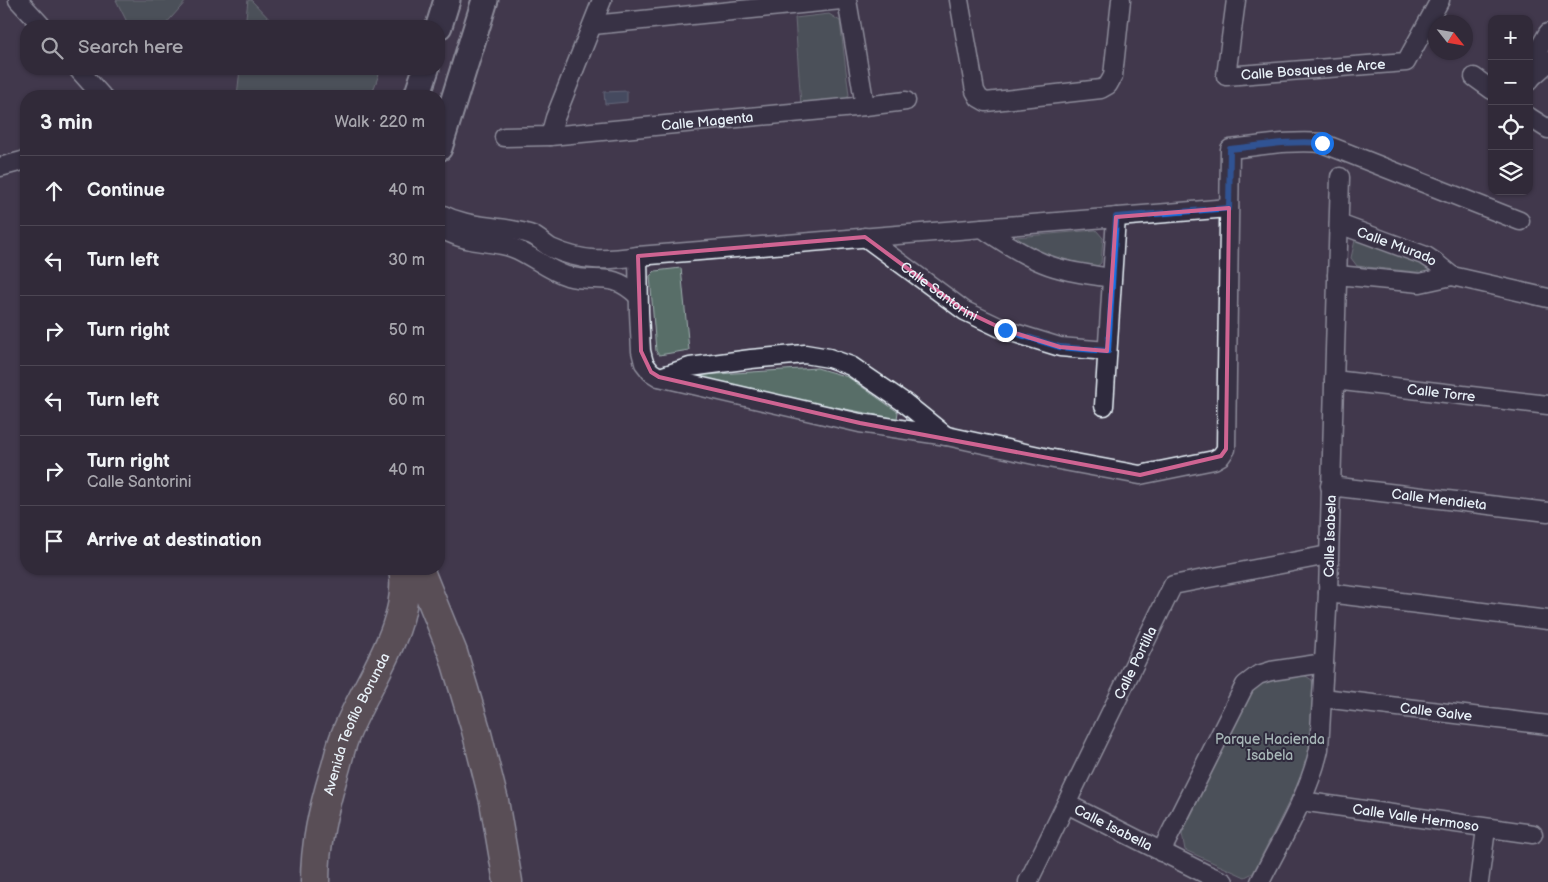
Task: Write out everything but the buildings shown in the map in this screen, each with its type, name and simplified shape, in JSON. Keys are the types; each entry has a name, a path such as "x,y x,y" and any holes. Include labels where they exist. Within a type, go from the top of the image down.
{"main road":[{"path":"441,20 447,0"},
{"path":"445,129 485,0"},
{"path":"419,90 424,75"},
{"name":"Avenida Teofilo Borunda","path":"315,882 320,823 345,736 399,621 403,597 404,575"},
{"path":"421,575 453,653 476,730 494,801 508,882"}],"street":[{"path":"18,0 36,20"},
{"path":"550,136 555,118 602,0"},
{"path":"593,25 841,0"},
{"path":"847,0 865,106"},
{"path":"960,0 975,91 979,98 986,102 1101,90 1108,85 1113,76 1121,0"},
{"name":"Calle Bosques de Arce","path":"1236,0 1226,76 1406,62 1440,0"},
{"path":"1539,70 1548,33"},
{"path":"83,75 97,90"},
{"path":"1474,77 1488,87"},
{"name":"Calle Magenta","path":"504,137 550,136 906,101"},
{"path":"1533,120 1548,129"},
{"path":"638,256 641,351 644,363 651,372 659,377 860,423 947,436 1024,454 1140,475 1214,460 1221,456 1226,449 1230,149 1307,142 1322,143 1520,221"},
{"path":"0,167 20,161"},
{"name":"Calle Isabela","path":"1260,882 1300,801 1317,760 1319,749 1328,593 1340,177"},
{"path":"445,216 471,225 491,226 532,235 550,247 572,256 591,260 610,260 638,256 1229,208"},
{"path":"1104,406 1116,217"},
{"name":"Calle Murado","path":"1339,224 1426,256 1452,276"},
{"path":"982,228 1013,249 1044,264 1072,272 1111,278"},
{"path":"445,231 471,240 510,247 528,254 556,273 574,278 602,278 616,281 628,286 638,296"},
{"name":"Calle Santorini","path":"865,238 965,311 1005,330 1060,347 1108,351"},
{"name":"Calle Murado","path":"1337,275 1420,283 1452,276 1548,298"},
{"path":"659,377 690,367 742,360 805,354 828,358 851,366 881,386 947,436"},
{"name":"Calle Torre","path":"1334,380 1548,404"},
{"name":"Calle Mendieta","path":"1330,486 1548,512"},
{"name":"Calle Portilla","path":"1028,882 1173,585 1328,555"},
{"path":"1328,593 1548,620"},
{"name":"Calle Isabella","path":"1161,852 1245,685 1258,675 1271,671 1324,663"},
{"name":"Calle Galve","path":"1323,698 1548,725"},
{"name":"Calle Valle Hermoso","path":"1300,801 1533,834"},
{"name":"Calle Isabella","path":"1067,804 1161,852 1204,878 1223,882"},
{"path":"1479,882 1486,828"}],"highlighted area":[{"path":"1229,208 1226,449 1221,456 1140,475 860,423 659,377 651,372 641,351 638,256 865,237 965,311 1005,330 1060,347 1107,351 1116,217"}],"green space":[{"path":"116,0 187,0 169,20 126,20"},
{"path":"248,0 251,0 270,20 246,20"},
{"path":"829,14 840,21 849,95 845,102 801,106 795,18"},
{"path":"239,75 379,75 373,90 238,90"},
{"path":"1096,230 1103,238 1101,263 1095,268 1057,263 1016,245 1016,237"},
{"path":"1365,239 1429,264 1432,269 1426,273 1357,266 1351,258 1355,240"},
{"path":"681,268 689,350 659,355 656,351 650,276 655,271"},
{"path":"817,368 848,377 898,412 897,419 701,381 702,375"},
{"name":"Parque Hacienda Isabela","path":"1301,673 1312,680 1316,698 1310,760 1253,873 1245,877 1185,850 1182,834 1254,687 1264,681"}],"water":[{"path":"627,91 627,102 605,104 604,92"}],"route":[{"path":"1005,330 1060,347 1108,351 1116,217 1229,208 1230,149 1307,142 1322,143"}]}
